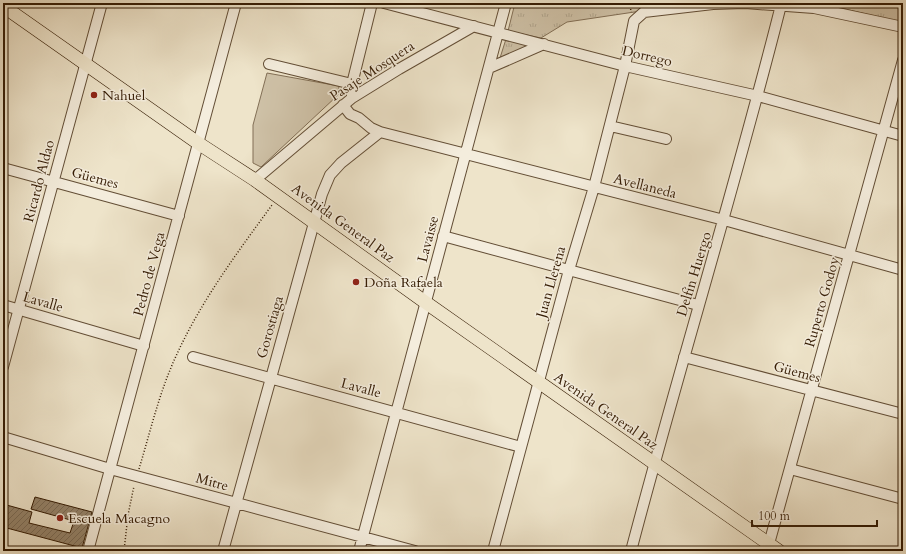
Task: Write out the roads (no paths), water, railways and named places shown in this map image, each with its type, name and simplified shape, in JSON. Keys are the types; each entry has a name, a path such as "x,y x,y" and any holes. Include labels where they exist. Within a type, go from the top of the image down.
{"main road":[{"name":"Avenida General Paz","path":"3,6 198,143 279,196 771,549"}],"street":[{"name":"Ricardo Aldao","path":"3,367 102,3"},
{"name":"Pedro de Vega","path":"88,551 236,3"},
{"path":"352,98 352,84 372,3"},
{"name":"Dorrego","path":"384,3 625,66 758,96 903,136"},
{"name":"Lavaisse","path":"359,551 506,3"},
{"name":"Juan Llerena","path":"493,551 569,270 594,187 625,66 634,21 644,12 713,4 781,5"},
{"path":"781,5 833,11 903,27"},
{"name":"Delfín Huergo","path":"631,551 698,305 724,220 781,5"},
{"name":"Pasaje Mosquera","path":"255,180 352,98 399,68 474,26"},
{"path":"489,68 544,44"},
{"name":"Ruperto Godoy","path":"771,549 790,469 903,60"},
{"path":"269,64 352,84"},
{"name":"Avellaneda","path":"343,105 350,114 360,118 371,128 380,132 724,220 903,270"},
{"path":"610,126 666,140"},
{"name":"Gorostiaga","path":"223,551 314,222 330,175 341,163 380,132"},
{"name":"Güemes","path":"3,168 179,216"},
{"path":"443,236 698,305"},
{"name":"Lavalle","path":"3,305 144,346"},
{"name":"Güemes","path":"684,357 903,414"},
{"name":"Lavalle","path":"193,358 521,447"},
{"name":"Mitre","path":"3,437 110,469 415,551"},
{"path":"790,469 903,499"}],"railway":[{"path":"896,3 903,5"}],"place":[{"name":"Nahuel","path":"94,95"},
{"name":"Doña Rafaela","path":"356,282"},
{"name":"Escuela Macagno","path":"60,518"}]}
